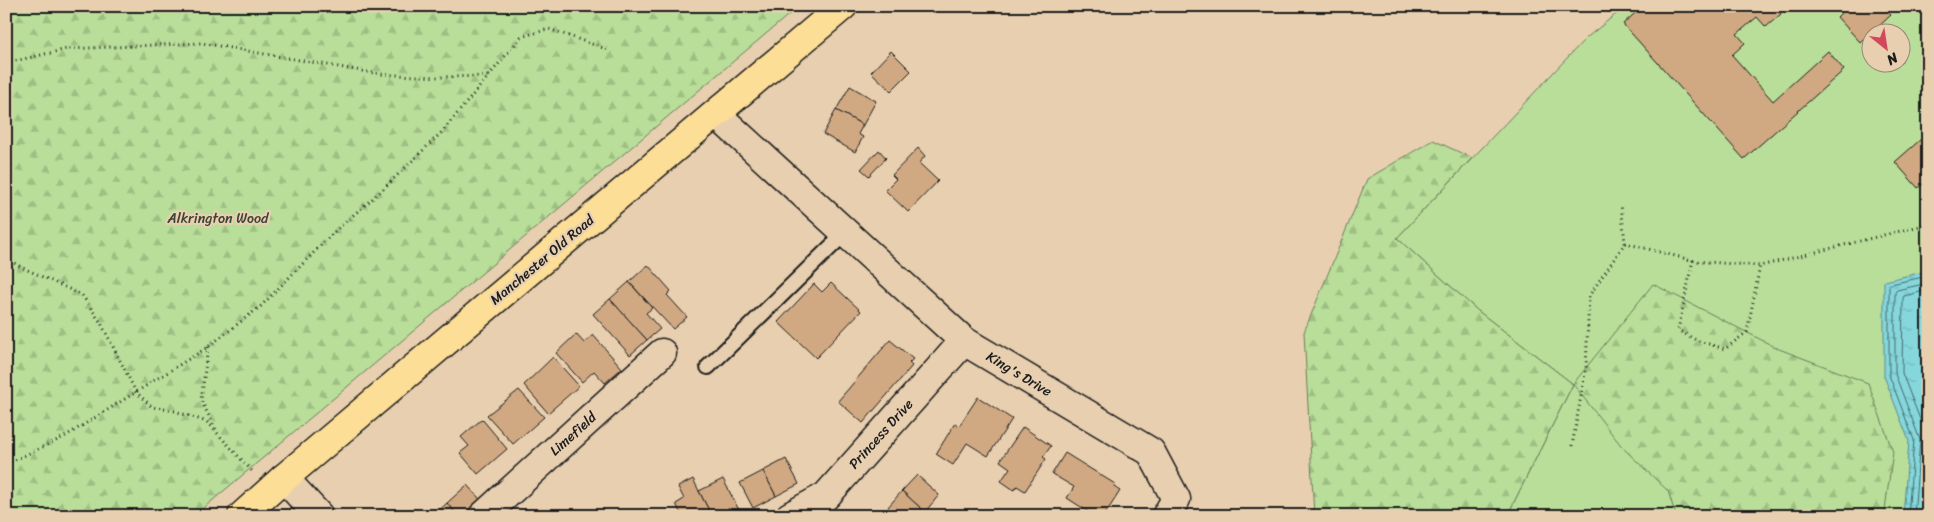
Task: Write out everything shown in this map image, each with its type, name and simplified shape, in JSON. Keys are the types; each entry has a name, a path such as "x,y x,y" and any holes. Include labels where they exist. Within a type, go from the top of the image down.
{"main road":[{"name":"Manchester Old Road","path":"242,516 277,484 844,6"}],"street":[{"name":"King's Drive","path":"716,114 964,341 1152,452 1176,499 1166,516"},
{"name":"Princess Drive","path":"790,516 826,496 964,341"},
{"name":"Limefield","path":"483,516 662,353"},
{"path":"277,484 319,516"}],"lane":[{"path":"708,367 845,233"}],"path":[{"path":"6,464 64,437 208,347 261,306 335,232 380,192 442,132 522,37 549,29 609,50"},
{"path":"6,64 67,48 202,43 379,74 439,77 490,76"},
{"path":"1572,446 1586,368 1589,296 1625,243 1621,204"},
{"path":"1625,243 1693,260 1760,266 1928,224"},
{"path":"6,258 82,295 100,323 136,392 152,407 174,411 207,422 219,435 277,484"},
{"path":"1693,260 1678,330 1696,340 1725,349 1747,332 1760,266"},
{"path":"208,347 201,400 219,435"}],"green space":[{"name":"Alkrington Wood","path":"6,6 799,6 194,516 6,516"},
{"path":"1626,6 1912,6 1928,19 1928,516 1507,516 1573,384 1478,311 1397,238 1585,39"},
{"path":"1433,140 1472,158 1397,238 1478,311 1573,384 1507,516 1314,516 1304,332 1367,179"},
{"path":"1653,284 1779,349 1868,383 1893,452 1884,516 1676,516 1668,491 1623,448 1573,384"}],"water":[{"path":"1928,271 1928,516 1903,516 1909,441 1884,376 1884,281"}],"building":[{"path":"1643,6 1774,6 1781,14 1766,27 1757,17 1737,34 1745,43 1732,55 1773,101 1828,51 1844,70 1744,159 1623,24"},
{"path":"1848,6 1882,6 1891,15 1884,22 1862,22 1861,43 1837,17"},
{"path":"891,51 911,71 891,91 871,72"},
{"path":"850,86 876,101 863,125 836,110"},
{"path":"836,110 863,125 858,134 863,137 855,152 823,134"},
{"path":"1928,133 1928,180 1918,188 1895,162"},
{"path":"918,148 925,156 919,163 938,181 908,212 885,190 896,179 892,175"},
{"path":"879,150 886,158 869,176 861,169"},
{"path":"648,265 671,291 667,295 687,317 673,329 629,282"},
{"path":"629,282 652,308 646,313 660,329 647,340 610,299"},
{"path":"831,283 861,311 816,358 778,322 814,284 822,292"},
{"path":"610,299 647,340 630,355 593,314"},
{"path":"576,334 584,343 593,335 622,368 605,383 594,371 582,382 556,353"},
{"path":"890,340 913,359 909,363 912,366 863,423 838,401"},
{"path":"553,357 579,386 548,413 524,385"},
{"path":"519,390 544,417 513,444 487,415"},
{"path":"978,397 1012,419 988,456 967,443 953,465 936,454 955,423 959,426"},
{"path":"482,419 507,449 478,474 460,453 469,446 461,437"},
{"path":"1023,427 1051,446 1043,457 1046,459 1025,491 1017,486 1014,490 1001,481 1010,468 1000,461"},
{"path":"1065,453 1115,484 1114,487 1120,491 1104,516 1095,516 1067,498 1074,487 1052,474"},
{"path":"786,459 799,484 776,496 763,471"},
{"path":"763,471 776,496 753,508 740,483"},
{"path":"917,475 939,495 925,512 902,491"},
{"path":"693,479 712,516 682,516 676,504 684,499 678,487"},
{"path":"723,479 741,514 737,516 712,516 699,491"},
{"path":"467,485 489,509 481,516 458,516 447,503"},
{"path":"902,491 929,516 897,516 888,507"},
{"path":"447,503 458,516 433,516"}]}
